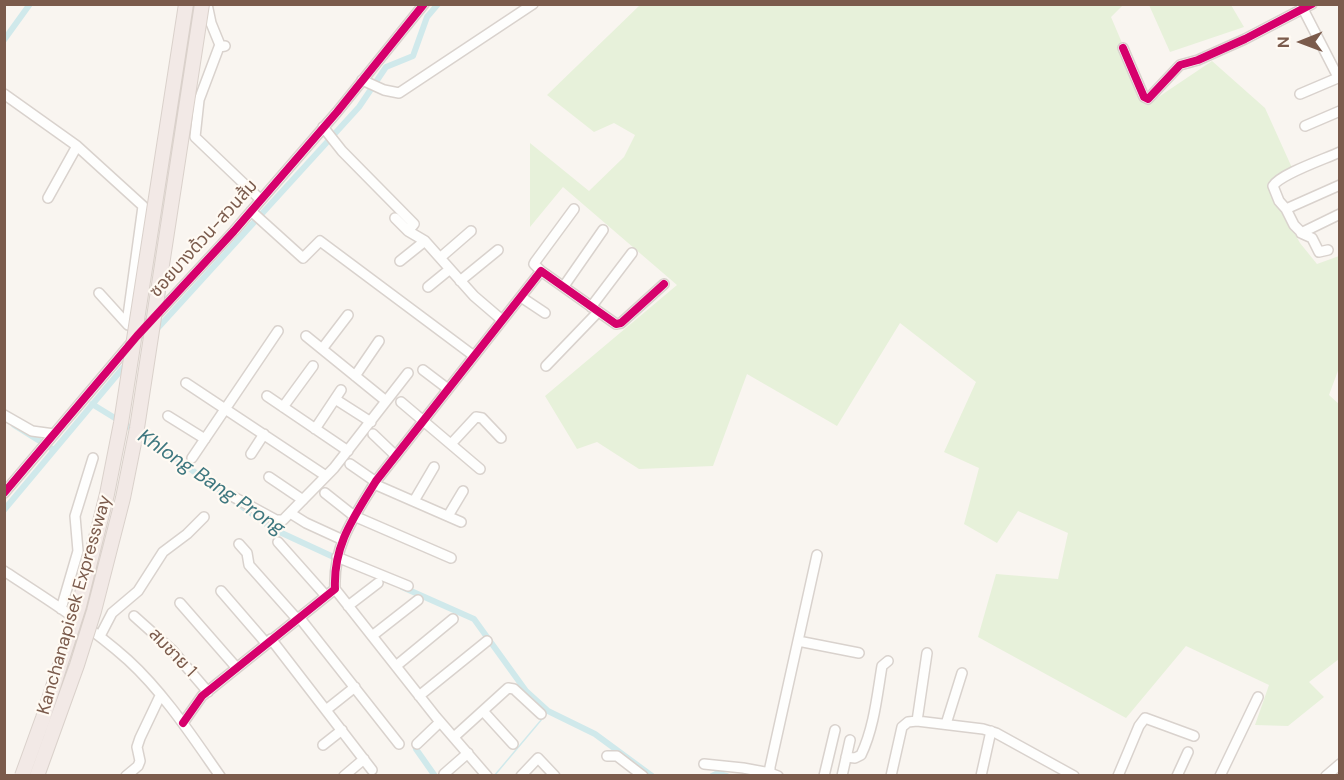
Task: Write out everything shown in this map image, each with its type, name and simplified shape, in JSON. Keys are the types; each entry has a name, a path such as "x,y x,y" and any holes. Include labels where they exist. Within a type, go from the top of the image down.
{"highway":[{"name":"Kanchanapisek Expressway","path":"22,776 79,606 107,494 122,423 186,4"},
{"name":"Kanchanapisek Expressway","path":"37,776 87,633 123,498 137,428 202,4"}],"street":[{"path":"207,4 211,23 223,46 199,100 195,137 261,200"},
{"name":"ซอยบางด้วน-สวนส้ม","path":"4,493 137,336 256,216 261,200 328,134 363,81 424,4"},
{"path":"363,81 384,90 399,93 533,4"},
{"path":"1123,48 1144,97 1148,99 1180,65 1198,60 1245,39 1305,6 1339,77 1300,94"},
{"path":"4,94 77,146 143,206 127,324"},
{"path":"1305,126 1340,111"},
{"path":"328,134 414,224 408,231"},
{"path":"48,198 77,146"},
{"path":"1328,250 1319,252 1312,238 1294,225 1274,191 1276,182 1340,152"},
{"path":"1286,209 1340,185"},
{"path":"574,209 535,262 539,274 564,286 619,324 664,284"},
{"path":"1301,232 1340,213"},
{"path":"256,216 303,258 320,241 474,356"},
{"path":"395,218 408,231 426,241 480,302 502,320"},
{"path":"564,286 603,230"},
{"path":"441,257 471,231"},
{"path":"400,261 426,241"},
{"path":"460,281 498,250"},
{"path":"546,366 595,309 632,253"},
{"path":"428,287 450,269"},
{"path":"485,773 440,722 335,589 334,570 343,540 354,516 375,483 539,274"},
{"path":"99,293 137,336"},
{"path":"521,297 545,313"},
{"path":"322,349 348,315"},
{"path":"192,458 278,331"},
{"path":"306,336 386,401"},
{"path":"355,376 379,342"},
{"path":"284,407 313,366"},
{"path":"423,370 448,389"},
{"path":"230,495 278,521 283,520 348,451 408,373"},
{"path":"186,383 326,476"},
{"path":"315,429 341,390"},
{"path":"267,396 348,451"},
{"path":"335,399 371,422"},
{"path":"400,402 480,469"},
{"path":"4,415 32,431 54,434"},
{"path":"168,416 205,439"},
{"path":"451,444 476,417 482,418 501,438"},
{"path":"251,454 264,434"},
{"path":"373,434 396,456"},
{"path":"61,609 78,551 75,516 93,458"},
{"path":"350,464 375,483 461,522"},
{"path":"414,501 434,467"},
{"path":"269,477 303,500"},
{"path":"447,516 463,491"},
{"path":"325,493 354,516 451,558"},
{"path":"290,513 306,524 343,540"},
{"path":"100,636 112,613 138,591 166,549 187,534 204,517"},
{"path":"278,542 326,596"},
{"path":"239,544 247,553 249,565 298,618 399,744"},
{"path":"704,764 774,774 798,641 817,555"},
{"path":"337,558 408,586"},
{"path":"4,571 100,636 130,662 183,723 220,776"},
{"path":"348,606 378,583"},
{"path":"183,723 208,692 236,667 335,589"},
{"path":"221,591 269,641 372,770"},
{"path":"372,636 418,600"},
{"path":"180,603 236,667"},
{"name":"สมชาย 1","path":"134,616 172,650 208,692"},
{"path":"396,666 453,619"},
{"path":"798,641 859,653"},
{"path":"419,696 487,642"},
{"path":"917,721 927,653"},
{"path":"846,757 855,758 861,755 866,745 879,694 882,666 888,661"},
{"path":"946,724 962,673"},
{"path":"326,710 355,687"},
{"path":"454,737 506,688 514,689 541,714"},
{"path":"126,776 138,766 140,761 137,747 160,696"},
{"path":"1220,776 1258,697"},
{"path":"483,711 513,744"},
{"path":"1118,776 1139,726 1145,718 1194,736"},
{"path":"891,776 902,727 908,722 917,721 991,731 1074,776"},
{"path":"417,744 440,722"},
{"path":"323,745 342,730"},
{"path":"824,776 834,730"},
{"path":"981,776 991,731"},
{"path":"842,776 850,740"},
{"path":"1177,776 1188,752"},
{"path":"444,774 468,753"},
{"path":"607,756 617,756 643,776"},
{"path":"521,776 538,758 555,776"},
{"path":"344,776 364,759"},
{"path":"1326,776 1340,764"}],"green space":[{"path":"640,5 1123,5 1111,17 1148,104 1212,61 1265,108 1293,170 1267,184 1300,243 1317,264 1339,256 1339,368 1329,395 1340,405 1339,659 1309,682 1324,697 1288,726 1255,725 1269,685 1186,646 1126,718 978,637 996,574 1058,579 1068,533 1018,511 997,543 964,524 979,468 944,452 976,382 900,323 837,426 747,374 713,466 639,469 597,442 577,449 545,396 677,285 563,187 530,227 530,143 589,191 624,157 635,135 614,123 594,132 547,95"},
{"path":"1149,5 1231,5 1244,27 1170,52"}],"waterway":[{"path":"4,40 30,4"},
{"path":"156,330 359,107 386,67 413,56 427,17 438,4"},
{"path":"4,510 127,363"},
{"name":"Khlong Bang Prong","path":"92,404 149,439 273,529 340,560"},
{"path":"14,425 54,450"},
{"name":"Khlong Bang Prong","path":"402,587 474,619 526,691 548,711 595,734 652,776"},
{"path":"494,776 542,719"},
{"path":"416,749 435,776"},
{"name":"Khlong Bang Prong","path":"712,776 718,773 727,776"}],"cycle path":[{"path":"4,493 137,336 234,231 337,112 424,4"},
{"path":"1123,48 1144,97 1148,99 1180,65 1198,60 1245,39 1312,4"},
{"path":"183,723 202,696 335,589 335,573 341,545 353,519 376,481 541,271 616,324 621,323 664,284"}]}
